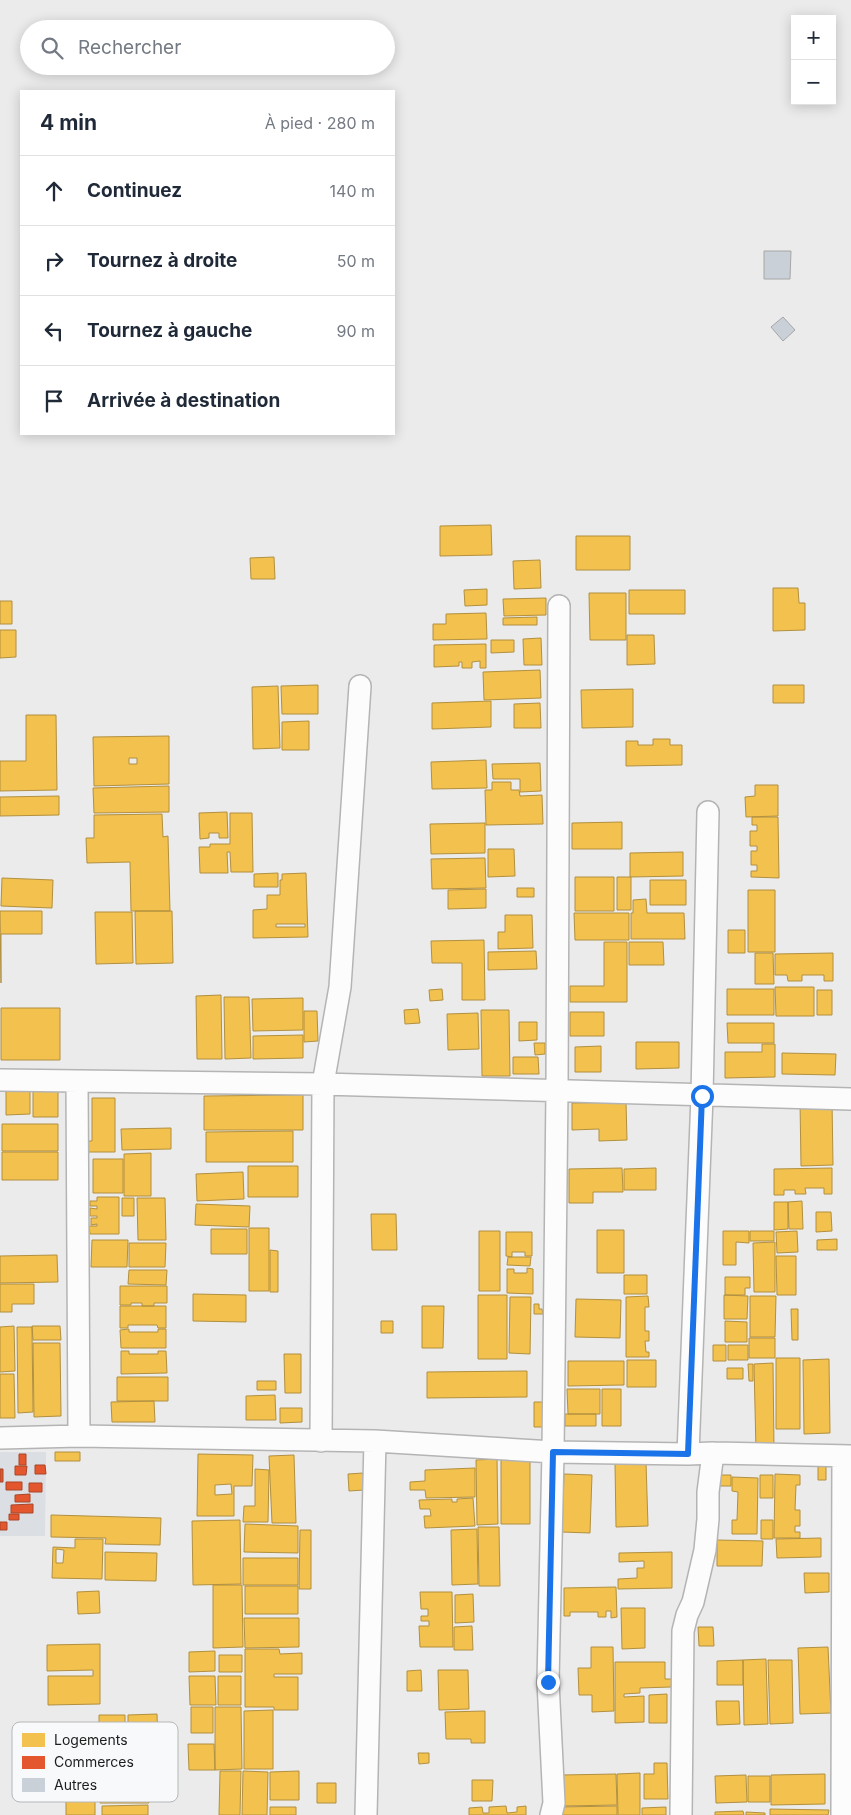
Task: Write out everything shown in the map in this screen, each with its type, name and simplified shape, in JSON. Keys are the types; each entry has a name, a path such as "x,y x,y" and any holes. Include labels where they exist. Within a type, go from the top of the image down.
{"street":[{"path":"551,1815 554,1803 548,1682 553,1452 557,1090 559,606"},
{"path":"321,1441 323,1084 340,986 360,686"},
{"path":"688,1454 702,1096 708,812"},
{"path":"0,1080 323,1084 851,1099"},
{"path":"76,1081 79,1436"},
{"path":"0,1438 79,1436 375,1441 553,1452 688,1454 713,1452 847,1456 842,1815"},
{"path":"366,1815 375,1441"},
{"path":"681,1815 682,1631 693,1602 705,1550 708,1492 713,1452"}],"shaded area":[{"path":"0,1452 46,1452 45,1536 0,1536"}],"building: Logements":[{"path":"491,525 492,555 440,556 440,526"},
{"path":"576,536 630,536 630,570 576,570"},
{"path":"274,557 275,579 251,579 250,558"},
{"path":"540,560 541,588 514,589 513,561"},
{"path":"773,588 798,588 799,603 805,603 805,630 773,631"},
{"path":"487,589 487,605 465,606 464,590"},
{"path":"629,590 685,590 685,614 629,614"},
{"path":"589,593 626,593 626,640 590,640"},
{"path":"546,598 546,615 504,616 503,599"},
{"path":"0,601 12,601 12,624 0,624"},
{"path":"486,613 487,639 433,640 433,624 446,624 446,614"},
{"path":"537,617 537,625 503,625 503,618"},
{"path":"0,630 16,630 16,657 0,658"},
{"path":"627,635 654,635 655,664 627,665"},
{"path":"541,638 542,665 524,665 523,639"},
{"path":"491,640 514,640 514,652 491,653"},
{"path":"486,644 486,668 480,668 480,661 472,662 472,668 462,668 462,662 459,662 459,666 434,667 434,645"},
{"path":"540,670 541,698 484,700 483,672"},
{"path":"318,685 318,714 282,714 281,686"},
{"path":"773,685 804,685 804,703 773,703"},
{"path":"278,686 280,748 253,749 252,687"},
{"path":"633,689 633,727 582,728 581,690"},
{"path":"491,701 491,727 432,729 432,703"},
{"path":"540,703 541,728 514,728 514,704"},
{"path":"26,715 56,715 57,790 0,791 0,761 26,761"},
{"path":"309,721 309,750 282,750 282,722"},
{"path":"169,736 169,784 94,786 93,737","holes":["129,758 137,758 137,764 129,764"]},
{"path":"653,739 670,739 670,745 682,745 682,765 626,766 626,741 638,741 638,745 653,745"},
{"path":"486,760 487,788 432,789 431,762"},
{"path":"540,763 541,791 520,792 520,779 493,779 492,764"},
{"path":"492,782 511,782 511,790 519,790 520,796 542,795 543,824 486,825 485,790 492,790"},
{"path":"755,785 778,785 778,816 746,817 745,797 755,796"},
{"path":"169,786 169,812 94,813 93,788"},
{"path":"59,796 59,815 0,816 0,797"},
{"path":"227,812 228,838 219,838 219,833 209,833 209,838 200,839 199,813"},
{"path":"230,813 252,813 253,872 231,872 230,852 227,852 228,873 200,873 199,847 210,847 210,844 230,844"},
{"path":"162,814 163,837 168,836 170,911 131,911 130,862 87,863 86,838 94,838 94,815"},
{"path":"752,817 778,817 779,878 751,877 751,871 757,871 757,865 751,865 751,851 757,851 757,846 750,846 750,831 757,831 757,825 752,825"},
{"path":"622,822 622,849 572,849 572,823"},
{"path":"485,823 485,853 431,854 430,824"},
{"path":"488,849 514,849 515,876 488,877"},
{"path":"683,852 683,876 630,877 630,853"},
{"path":"485,858 486,888 432,889 431,859"},
{"path":"278,873 278,887 254,887 254,874"},
{"path":"306,873 308,937 253,938 253,910 267,909 267,895 280,895 282,874","holes":["276,924 305,924 305,927 276,927"]},
{"path":"575,877 614,877 614,911 575,911"},
{"path":"617,877 631,877 631,910 617,910"},
{"path":"2,878 53,880 52,908 1,906"},
{"path":"650,880 686,880 686,905 650,905"},
{"path":"517,888 534,888 534,897 517,897"},
{"path":"486,889 486,908 448,909 448,890"},
{"path":"748,890 775,890 775,952 748,952"},
{"path":"646,899 647,913 684,913 685,939 631,939 633,900"},
{"path":"0,911 42,911 42,934 1,934 1,983"},
{"path":"135,911 172,911 173,963 136,964"},
{"path":"95,912 132,912 133,963 96,964"},
{"path":"574,913 629,913 629,940 575,940"},
{"path":"505,915 532,915 533,948 498,949 498,932 505,932"},
{"path":"728,930 745,930 745,953 728,953"},
{"path":"484,940 485,1000 462,1000 462,963 432,963 431,941"},
{"path":"604,942 627,942 627,1002 570,1002 570,986 604,986"},
{"path":"629,942 663,942 664,965 629,965"},
{"path":"536,951 537,969 488,970 488,952"},
{"path":"755,953 773,953 774,984 755,984"},
{"path":"833,953 833,981 824,981 824,975 802,975 802,981 788,981 787,975 775,975 775,954"},
{"path":"775,987 814,987 814,1016 776,1016"},
{"path":"442,989 443,1000 430,1001 429,990"},
{"path":"727,989 774,989 774,1015 727,1015"},
{"path":"817,990 832,990 832,1015 817,1015"},
{"path":"221,995 222,1059 197,1059 196,996"},
{"path":"224,997 249,997 251,1058 225,1059"},
{"path":"303,998 303,1030 253,1031 252,999"},
{"path":"1,1008 60,1008 60,1060 1,1060"},
{"path":"418,1009 420,1023 405,1024 404,1010"},
{"path":"481,1010 509,1010 510,1076 482,1076"},
{"path":"304,1011 317,1011 318,1041 304,1042"},
{"path":"570,1012 604,1012 604,1036 570,1036"},
{"path":"478,1013 479,1049 448,1050 447,1014"},
{"path":"519,1022 537,1022 537,1040 519,1041"},
{"path":"727,1023 774,1023 774,1043 728,1043"},
{"path":"303,1035 303,1058 253,1059 253,1036"},
{"path":"636,1042 679,1042 679,1068 636,1069"},
{"path":"534,1043 545,1043 545,1054 535,1055"},
{"path":"762,1044 775,1044 775,1077 725,1078 725,1052 762,1052"},
{"path":"601,1046 601,1072 575,1072 575,1047"},
{"path":"782,1053 836,1054 835,1075 782,1074"},
{"path":"513,1057 538,1057 539,1074 513,1074"},
{"path":"6,1091 30,1091 30,1114 6,1115"},
{"path":"33,1091 58,1091 58,1117 33,1117"},
{"path":"303,1095 303,1130 204,1130 204,1096"},
{"path":"92,1098 115,1098 115,1152 82,1152 82,1141 92,1141"},
{"path":"800,1101 832,1101 833,1165 801,1166"},
{"path":"626,1102 627,1140 599,1141 599,1129 572,1130 572,1103"},
{"path":"2,1124 58,1124 58,1151 2,1151"},
{"path":"171,1128 171,1149 122,1150 121,1129"},
{"path":"293,1131 293,1162 206,1162 206,1132"},
{"path":"2,1152 58,1152 58,1180 2,1180"},
{"path":"151,1153 151,1196 124,1196 124,1154"},
{"path":"93,1159 123,1159 123,1193 93,1193"},
{"path":"248,1166 298,1166 298,1197 248,1197"},
{"path":"622,1168 623,1192 593,1192 593,1203 569,1203 569,1169"},
{"path":"656,1168 656,1190 624,1190 624,1169"},
{"path":"832,1168 832,1194 824,1194 824,1188 805,1188 806,1194 795,1194 795,1190 784,1190 784,1195 774,1195 774,1169"},
{"path":"243,1172 244,1199 197,1201 196,1174"},
{"path":"97,1197 119,1197 119,1234 90,1234 89,1226 97,1226 97,1224 91,1225 91,1218 97,1218 97,1216 90,1216 90,1208 97,1209 97,1206 90,1206 90,1201 97,1201"},
{"path":"122,1198 134,1198 134,1216 122,1216"},
{"path":"137,1198 165,1198 166,1240 138,1240"},
{"path":"802,1201 803,1229 789,1229 788,1202"},
{"path":"774,1202 788,1202 788,1229 774,1230"},
{"path":"196,1204 250,1206 249,1227 195,1225"},
{"path":"816,1212 831,1212 832,1231 816,1232"},
{"path":"371,1214 396,1214 397,1250 372,1250"},
{"path":"249,1228 269,1228 269,1291 249,1291"},
{"path":"211,1229 247,1229 247,1254 211,1254"},
{"path":"597,1230 624,1230 624,1273 597,1273"},
{"path":"479,1231 500,1231 500,1291 479,1291"},
{"path":"723,1231 749,1231 749,1243 736,1242 736,1265 723,1265"},
{"path":"750,1231 774,1231 774,1241 750,1241"},
{"path":"797,1231 798,1252 777,1253 776,1232"},
{"path":"506,1232 532,1232 532,1256 525,1256 525,1252 512,1252 512,1257 506,1256"},
{"path":"837,1239 837,1250 817,1250 817,1240"},
{"path":"92,1240 128,1240 127,1267 91,1267"},
{"path":"775,1242 775,1292 754,1292 753,1243"},
{"path":"129,1243 166,1243 165,1267 129,1267"},
{"path":"270,1250 278,1251 278,1292 270,1292"},
{"path":"57,1255 58,1282 0,1283 0,1256"},
{"path":"776,1256 796,1256 796,1295 777,1295"},
{"path":"508,1257 531,1257 530,1266 507,1265"},
{"path":"527,1268 533,1269 533,1294 507,1293 507,1269 514,1269 514,1273 527,1273"},
{"path":"129,1270 167,1270 166,1285 128,1284"},
{"path":"624,1275 647,1275 647,1294 624,1294"},
{"path":"725,1277 750,1277 750,1288 745,1288 745,1295 725,1295"},
{"path":"0,1284 34,1284 34,1304 12,1304 12,1312 0,1312"},
{"path":"120,1286 167,1286 167,1303 154,1303 154,1306 142,1306 142,1303 120,1305"},
{"path":"193,1294 246,1295 246,1322 193,1321"},
{"path":"478,1295 507,1295 507,1359 478,1359"},
{"path":"724,1295 748,1296 747,1319 724,1319"},
{"path":"648,1296 649,1307 645,1307 645,1331 649,1331 649,1341 645,1341 646,1352 649,1352 649,1357 626,1357 626,1297"},
{"path":"750,1296 776,1296 775,1337 750,1337"},
{"path":"510,1297 531,1297 530,1354 509,1353"},
{"path":"576,1299 621,1300 620,1338 575,1337"},
{"path":"534,1304 539,1304 539,1309 542,1309 543,1314 534,1314"},
{"path":"120,1306 166,1306 166,1328 158,1328 157,1325 128,1325 128,1328 120,1328"},
{"path":"422,1306 444,1306 443,1348 422,1348"},
{"path":"791,1309 798,1309 798,1340 792,1340"},
{"path":"381,1321 393,1321 393,1333 381,1333"},
{"path":"725,1321 747,1322 747,1342 725,1342"},
{"path":"14,1326 15,1371 0,1372 0,1327"},
{"path":"32,1326 60,1326 61,1340 33,1340"},
{"path":"17,1327 32,1327 33,1412 18,1413"},
{"path":"129,1329 129,1332 158,1332 158,1329 166,1329 166,1348 121,1348 120,1330"},
{"path":"749,1338 775,1338 775,1358 749,1358"},
{"path":"33,1343 60,1343 61,1416 34,1417"},
{"path":"713,1345 726,1345 726,1361 713,1361"},
{"path":"728,1345 748,1345 748,1360 728,1360"},
{"path":"121,1351 129,1351 129,1354 158,1354 158,1351 166,1351 167,1373 121,1374"},
{"path":"284,1354 301,1354 301,1393 285,1393"},
{"path":"776,1358 800,1358 800,1429 776,1429"},
{"path":"829,1359 830,1433 804,1434 803,1360"},
{"path":"627,1360 656,1360 656,1387 627,1387"},
{"path":"568,1361 624,1361 624,1385 568,1386"},
{"path":"773,1363 774,1450 756,1451 754,1364"},
{"path":"748,1364 753,1364 753,1381 749,1381"},
{"path":"727,1368 743,1368 743,1379 727,1379"},
{"path":"527,1371 527,1397 427,1398 427,1372"},
{"path":"0,1374 14,1374 15,1418 0,1418"},
{"path":"117,1377 168,1377 168,1401 117,1401"},
{"path":"257,1381 276,1381 276,1390 257,1390"},
{"path":"567,1389 600,1389 600,1414 568,1414"},
{"path":"602,1389 621,1389 621,1426 602,1426"},
{"path":"275,1395 276,1420 246,1420 246,1396"},
{"path":"154,1401 155,1422 112,1422 111,1402"},
{"path":"534,1402 543,1402 543,1427 534,1427"},
{"path":"280,1408 302,1408 302,1422 280,1423"},
{"path":"565,1414 596,1414 596,1426 565,1426"},
{"path":"55,1452 80,1452 80,1461 55,1461"},
{"path":"198,1454 253,1455 252,1486 234,1486 234,1516 197,1516","holes":["231,1484 232,1494 215,1495 215,1485"]},
{"path":"294,1455 296,1523 272,1523 269,1456"},
{"path":"501,1458 530,1458 530,1524 501,1524"},
{"path":"497,1459 498,1524 477,1525 476,1460"},
{"path":"646,1462 648,1526 616,1527 615,1463"},
{"path":"818,1466 826,1466 826,1480 818,1480"},
{"path":"475,1468 475,1497 426,1498 425,1490 410,1490 410,1482 425,1481 425,1470"},
{"path":"255,1469 269,1470 268,1522 243,1522 244,1506 255,1506"},
{"path":"363,1473 364,1490 349,1491 348,1474"},
{"path":"564,1474 592,1475 590,1533 562,1532"},
{"path":"775,1474 800,1475 800,1485 796,1485 795,1510 800,1510 800,1526 795,1526 795,1532 800,1532 800,1538 774,1538"},
{"path":"715,1475 731,1475 731,1486 715,1486"},
{"path":"760,1475 773,1475 773,1498 760,1498"},
{"path":"732,1477 758,1478 757,1534 732,1534 732,1520 737,1520 738,1492 732,1491"},
{"path":"473,1498 475,1526 425,1528 424,1516 431,1516 430,1509 420,1509 419,1500 452,1499 452,1502 457,1502 457,1499"},
{"path":"51,1515 161,1518 160,1545 105,1544 106,1538 51,1537"},
{"path":"240,1520 241,1584 193,1585 192,1521"},
{"path":"761,1520 773,1520 773,1539 761,1539"},
{"path":"245,1524 298,1526 298,1553 244,1552"},
{"path":"478,1527 499,1527 500,1586 479,1586"},
{"path":"477,1529 478,1584 452,1585 451,1530"},
{"path":"300,1530 311,1530 311,1589 299,1589"},
{"path":"821,1538 821,1557 777,1558 776,1539"},
{"path":"75,1539 103,1539 102,1579 52,1578 53,1547 75,1548","holes":["56,1549 64,1550 63,1563 56,1563"]},
{"path":"717,1540 763,1541 762,1566 717,1566"},
{"path":"105,1552 157,1553 156,1581 105,1580"},
{"path":"672,1552 672,1588 618,1589 618,1579 637,1578 637,1568 644,1568 644,1561 619,1562 619,1553"},
{"path":"243,1558 298,1558 298,1585 243,1585"},
{"path":"804,1573 829,1573 829,1592 805,1593"},
{"path":"213,1585 242,1585 243,1647 213,1648"},
{"path":"245,1586 298,1586 298,1614 245,1614"},
{"path":"616,1587 617,1617 611,1618 611,1611 606,1611 606,1617 598,1617 598,1612 570,1612 570,1616 564,1616 564,1588"},
{"path":"99,1591 100,1613 78,1614 77,1592"},
{"path":"420,1592 452,1592 453,1647 420,1647 419,1626 429,1626 429,1621 421,1621 421,1616 428,1616 428,1609 421,1609"},
{"path":"473,1594 474,1622 455,1623 455,1595"},
{"path":"621,1608 645,1608 645,1648 622,1649"},
{"path":"244,1618 299,1618 299,1647 245,1648"},
{"path":"472,1626 473,1650 454,1650 454,1627"},
{"path":"698,1627 713,1627 714,1646 699,1646"},
{"path":"100,1644 100,1704 48,1705 48,1676 93,1676 93,1670 47,1671 47,1645"},
{"path":"591,1647 613,1647 614,1711 592,1712 592,1695 579,1695 578,1668 591,1668"},
{"path":"828,1647 831,1713 800,1714 798,1648"},
{"path":"245,1649 279,1649 280,1654 302,1653 302,1674 274,1674 274,1677 298,1677 298,1710 274,1710 274,1707 245,1707"},
{"path":"215,1651 215,1671 189,1672 189,1652"},
{"path":"219,1655 242,1655 242,1672 219,1672"},
{"path":"766,1659 768,1724 744,1725 743,1660"},
{"path":"743,1660 743,1685 717,1685 717,1661"},
{"path":"768,1660 792,1660 793,1723 770,1724"},
{"path":"615,1662 665,1662 665,1679 672,1679 671,1687 640,1688 640,1693 624,1694 624,1697 644,1696 644,1722 615,1723"},
{"path":"421,1670 422,1691 407,1691 407,1671"},
{"path":"438,1670 468,1670 469,1709 439,1710"},
{"path":"189,1676 215,1676 216,1705 190,1705"},
{"path":"218,1676 241,1676 241,1705 218,1705"},
{"path":"667,1694 667,1723 649,1723 649,1695"},
{"path":"716,1701 739,1701 740,1724 717,1725"},
{"path":"191,1707 213,1707 213,1733 191,1733"},
{"path":"215,1707 241,1707 242,1769 215,1770"},
{"path":"273,1710 273,1769 244,1769 244,1711"},
{"path":"485,1711 485,1743 471,1743 471,1739 446,1739 445,1712"},
{"path":"157,1714 157,1722 128,1722 128,1715"},
{"path":"99,1715 125,1715 125,1722 99,1722"},
{"path":"188,1744 214,1744 215,1770 189,1770"},
{"path":"418,1753 429,1753 429,1763 419,1764"},
{"path":"654,1763 667,1763 668,1799 644,1799 644,1774 654,1774"},
{"path":"220,1771 241,1771 240,1815 219,1815"},
{"path":"243,1771 268,1772 267,1815 242,1815"},
{"path":"299,1771 299,1800 270,1800 270,1772"},
{"path":"640,1773 640,1815 618,1815 617,1774"},
{"path":"616,1774 617,1805 563,1806 562,1775"},
{"path":"825,1774 825,1804 771,1805 771,1775"},
{"path":"746,1775 747,1802 716,1803 715,1776"},
{"path":"748,1776 770,1776 770,1802 748,1802"},
{"path":"472,1780 493,1780 492,1801 472,1801"},
{"path":"317,1783 336,1783 336,1803 317,1803"},
{"path":"66,1802 95,1802 95,1815 66,1815"},
{"path":"100,1802 149,1802 149,1803"},
{"path":"148,1805 148,1815 102,1815 102,1806"},
{"path":"506,1806 507,1813 517,1812 517,1807 526,1806 526,1815 469,1815 469,1808 482,1807 483,1813 489,1813 489,1807"},
{"path":"617,1806 617,1815 558,1815 558,1807"},
{"path":"270,1807 296,1807 296,1815 270,1815"},
{"path":"666,1807 666,1815 642,1815 642,1808"},
{"path":"770,1809 829,1810 828,1815 770,1815"},
{"path":"743,1811 744,1815 715,1815 715,1812"},
{"path":"746,1812 765,1813 765,1815 746,1815"}],"building: Commerces":[{"path":"19,1454 26,1454 26,1465 19,1465"},
{"path":"35,1465 45,1465 46,1474 35,1474"},
{"path":"15,1466 27,1466 26,1475 15,1475"},
{"path":"0,1469 3,1469 3,1482 0,1482"},
{"path":"6,1482 22,1482 22,1490 6,1490"},
{"path":"29,1483 42,1483 42,1492 29,1492"},
{"path":"30,1494 30,1502 15,1502 15,1495"},
{"path":"33,1504 33,1513 11,1513 11,1505"},
{"path":"9,1514 19,1514 19,1520 9,1520"},
{"path":"0,1522 7,1522 7,1530 0,1530"}],"building: Autres":[{"path":"764,251 791,251 790,279 764,279"},
{"path":"783,317 795,330 783,341 771,327"}],"route":[{"path":"548,1682 553,1452 688,1454 702,1096"}]}
